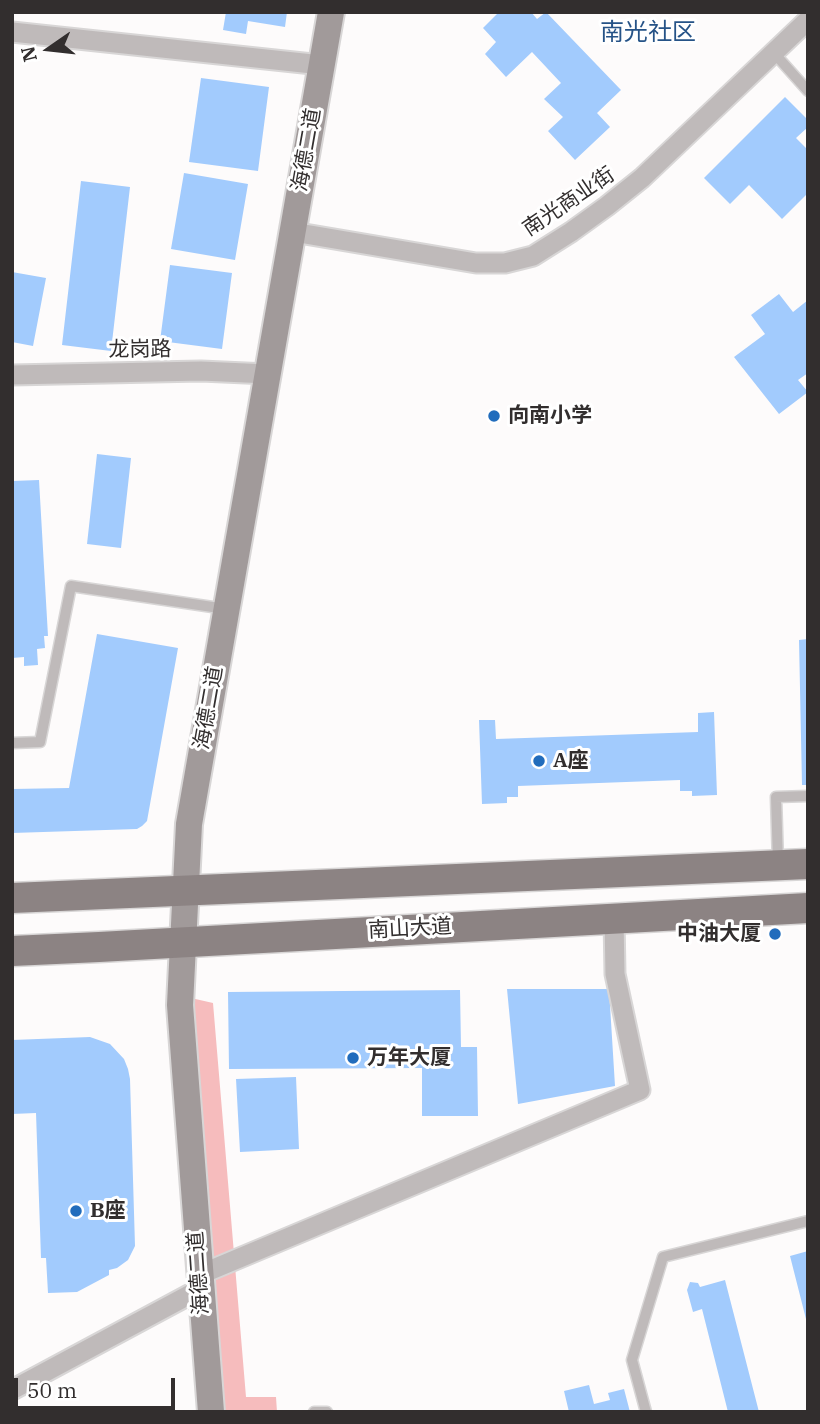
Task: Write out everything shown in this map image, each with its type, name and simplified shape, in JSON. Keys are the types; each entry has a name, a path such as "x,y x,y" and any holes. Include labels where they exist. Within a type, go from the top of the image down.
{"main road":[{"path":"12,898 808,864"},
{"name":"南山大道","path":"12,951 808,908"}],"street":[{"name":"海德二道","path":"211,1412 180,1005 189,824 331,12"},
{"name":"南光商业街","path":"293,232 476,264 505,263 533,256 598,213 642,178 808,20"},
{"path":"12,32 322,65"},
{"name":"龙岗路","path":"12,375 201,371 268,374"},
{"path":"12,1390 200,1282 640,1090 615,974 614,918"}],"lane":[{"path":"774,53 808,91"},
{"path":"12,743 40,743 71,586 227,609"},
{"path":"778,865 776,797 808,796"},
{"path":"646,1412 632,1360 663,1257 808,1222"},
{"path":"314,1412 327,1412"}],"shaded area":[{"path":"191,998 213,1003 246,1397 276,1397 277,1412 219,1412"}],"building":[{"path":"226,12 287,12 285,27 248,21 246,34 223,30"},
{"path":"499,12 531,12 537,19 546,12 621,90 597,113 610,127 575,160 548,131 563,117 544,99 561,83 532,52 506,77 485,54 496,42 483,28"},
{"path":"201,78 269,87 258,171 189,162"},
{"path":"785,97 808,120 808,127 796,138 808,150 808,193 782,219 749,185 730,204 704,178"},
{"path":"184,173 248,184 235,260 171,249"},
{"path":"81,181 130,187 111,351 62,345"},
{"path":"170,265 232,273 222,349 160,341"},
{"path":"12,272 46,278 33,346 12,342"},
{"path":"779,294 793,312 808,300 808,373 798,380 808,392 779,414 734,357 765,334 751,315"},
{"path":"97,454 131,458 121,548 87,544"},
{"path":"39,480 48,636 44,636 45,648 37,649 38,665 24,666 24,657 12,658 12,481"},
{"path":"97,634 178,648 147,821 137,829 12,833 12,789 69,788"},
{"path":"808,639 808,785 802,785 799,640"},
{"path":"714,712 717,795 692,796 692,791 680,791 680,780 518,786 518,797 507,797 507,803 482,804 479,720 495,720 496,739 698,732 698,713"},
{"path":"507,989 609,989 615,1086 518,1104"},
{"name":"万年大厦","path":"460,990 461,1047 477,1047 478,1116 422,1116 422,1068 229,1069 228,992"},
{"path":"90,1037 110,1044 124,1059 128,1069 135,1246 128,1260 109,1270 109,1275 77,1292 48,1293 46,1258 41,1258 36,1113 12,1114 12,1040"},
{"path":"296,1077 299,1149 240,1152 236,1079"},
{"path":"808,1251 808,1323 807,1323 790,1256"},
{"path":"725,1280 759,1412 728,1412 702,1309 693,1312 687,1290 690,1282 698,1283 700,1287"},
{"path":"589,1385 594,1404 610,1400 608,1393 624,1389 630,1412 569,1412 564,1391"}],"place":[{"name":"向南小学","path":"494,416"},
{"name":"A座","path":"539,761"},
{"name":"中油大厦","path":"775,934"},
{"name":"万年大厦","path":"353,1058"},
{"name":"B座","path":"76,1211"}],"district":[{"name":"南光社区","path":"648,33"}]}
